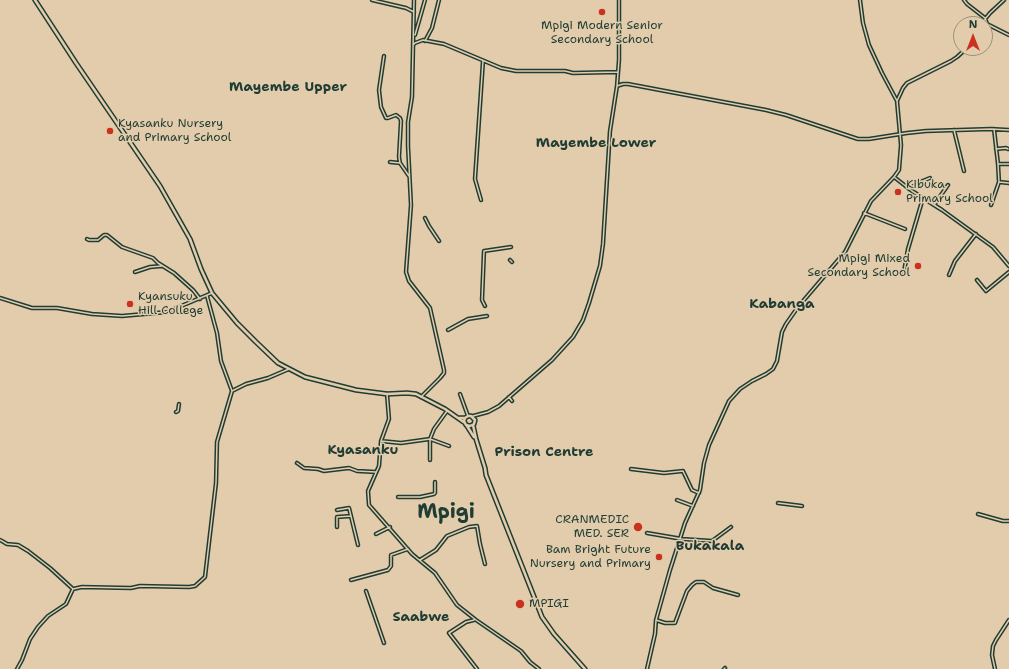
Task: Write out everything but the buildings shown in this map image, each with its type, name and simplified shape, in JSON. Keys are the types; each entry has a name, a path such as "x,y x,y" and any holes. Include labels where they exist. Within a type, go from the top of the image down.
{"main road":[{"path":"35,0 160,186 190,239 212,293 237,323 256,342 278,363 305,377 344,388 387,394 407,393 421,397 458,418 465,424 476,439"},
{"path":"458,418 473,416 475,420 473,425 486,476 542,617 554,634 585,669"},
{"path":"465,424 467,417"},
{"path":"465,424 470,426 473,425"}],"street":[{"path":"372,0 406,8 414,12"},
{"path":"414,0 412,97 408,122 411,205 406,272 409,281 430,308 445,374 421,397"},
{"path":"414,37 425,0"},
{"path":"425,41 432,28 439,0"},
{"path":"473,416 488,412 499,406 552,360 567,344 583,320 589,303 601,258 610,131 618,72 619,0"},
{"path":"860,0 863,23 869,45 879,68 897,101"},
{"path":"964,0 981,16"},
{"path":"988,16 1004,0"},
{"path":"993,27 1009,35"},
{"path":"413,45 420,41 444,44 501,68 523,72 618,72"},
{"path":"384,56 379,90 381,107 386,118 396,115 400,118 398,157 400,163 410,177"},
{"path":"647,669 655,634 656,620 680,538 699,493 704,462 709,445 729,402 740,389 766,374 773,368 777,361 782,332 786,324 798,307 845,252 871,201 899,170 900,134 897,101 903,88 907,83 951,61 957,56"},
{"path":"481,200 475,179 476,159 478,153 483,60"},
{"path":"617,86 628,84 766,110 786,115 858,139 870,140 913,132 994,129 1009,130"},
{"path":"991,205 999,182 994,129"},
{"path":"954,130 964,171"},
{"path":"996,149 1008,149"},
{"path":"390,162 400,163"},
{"path":"998,164 1009,164"},
{"path":"894,177 993,247 1009,266"},
{"path":"909,189 930,178"},
{"path":"999,182 1009,183"},
{"path":"934,205 948,184"},
{"path":"904,272 908,249 923,198"},
{"path":"864,213 905,229"},
{"path":"425,218 428,226 439,241"},
{"path":"949,275 955,261 976,234"},
{"path":"87,239 98,240 104,235 107,235 122,247 153,258 162,266 174,273 193,290 200,299"},
{"path":"485,306 482,300 484,251 511,247"},
{"path":"135,272 150,266 162,266"},
{"path":"977,280 986,291 1009,272"},
{"path":"0,298 32,308 57,308 92,314 122,316 167,312 212,293"},
{"path":"17,669 30,640 38,627 48,616 68,602 73,590 82,587 188,587 195,586 205,578 216,483 217,442 232,391 221,361 217,333 207,296"},
{"path":"448,330 468,319 487,316"},
{"path":"232,391 246,384 268,378 288,369"},
{"path":"387,394 389,418 381,441 379,463 368,491 370,505 408,549 435,573 457,605 476,620 521,650 530,662 539,669"},
{"path":"460,394 467,417"},
{"path":"509,397 512,401"},
{"path":"176,412 178,411 179,404"},
{"path":"430,460 430,439 434,429 447,411"},
{"path":"475,420 478,415"},
{"path":"381,441 401,443 430,439 449,446"},
{"path":"297,463 304,468 324,471 349,468 357,471 376,472"},
{"path":"631,469 664,473 684,471 692,490 699,493"},
{"path":"398,497 420,497 434,494 435,482"},
{"path":"677,500 693,506"},
{"path":"778,503 802,506"},
{"path":"337,510 349,508 358,545"},
{"path":"978,514 1003,521 1009,521"},
{"path":"337,527 337,518 339,516 351,516"},
{"path":"420,560 436,550 447,536 469,527 477,526 485,564"},
{"path":"376,534 390,527"},
{"path":"647,533 682,539 712,541 731,527"},
{"path":"0,540 7,544 18,545 28,551 50,568 73,590"},
{"path":"351,580 388,570 391,566 391,555 408,549"},
{"path":"656,620 665,623 675,623 687,591 696,582 704,582 713,588 738,595"},
{"path":"366,591 384,643"},
{"path":"476,620 466,622 449,633 477,669"},
{"path":"995,669 992,655 993,646 1009,620"}],"place":[{"name":"Mpigi Modern Senior Secondary School","path":"602,12"},
{"name":"Kyasanku Nursery and Primary School","path":"110,131"},
{"name":"Kibuka Primary School","path":"898,192"},
{"name":"Mpigi Mixed Secondary School","path":"918,266"},
{"name":"Kyansuku Hill College","path":"130,304"},
{"name":"CRANMEDIC MED. SER","path":"638,527"},
{"name":"Bam Bright Future Nursery and Primary","path":"659,557"},
{"name":"MPIGI","path":"520,604"}],"district":[{"name":"Mayembe Upper","path":"288,87"},
{"name":"Mayembe Lower","path":"596,143"},
{"name":"Kabanga","path":"782,304"},
{"name":"Kyasanku","path":"363,450"},
{"name":"Prison Centre","path":"544,452"},
{"name":"Mpigi","path":"446,513"},
{"name":"Bukakala","path":"710,546"},
{"name":"Saabwe","path":"421,617"}]}
